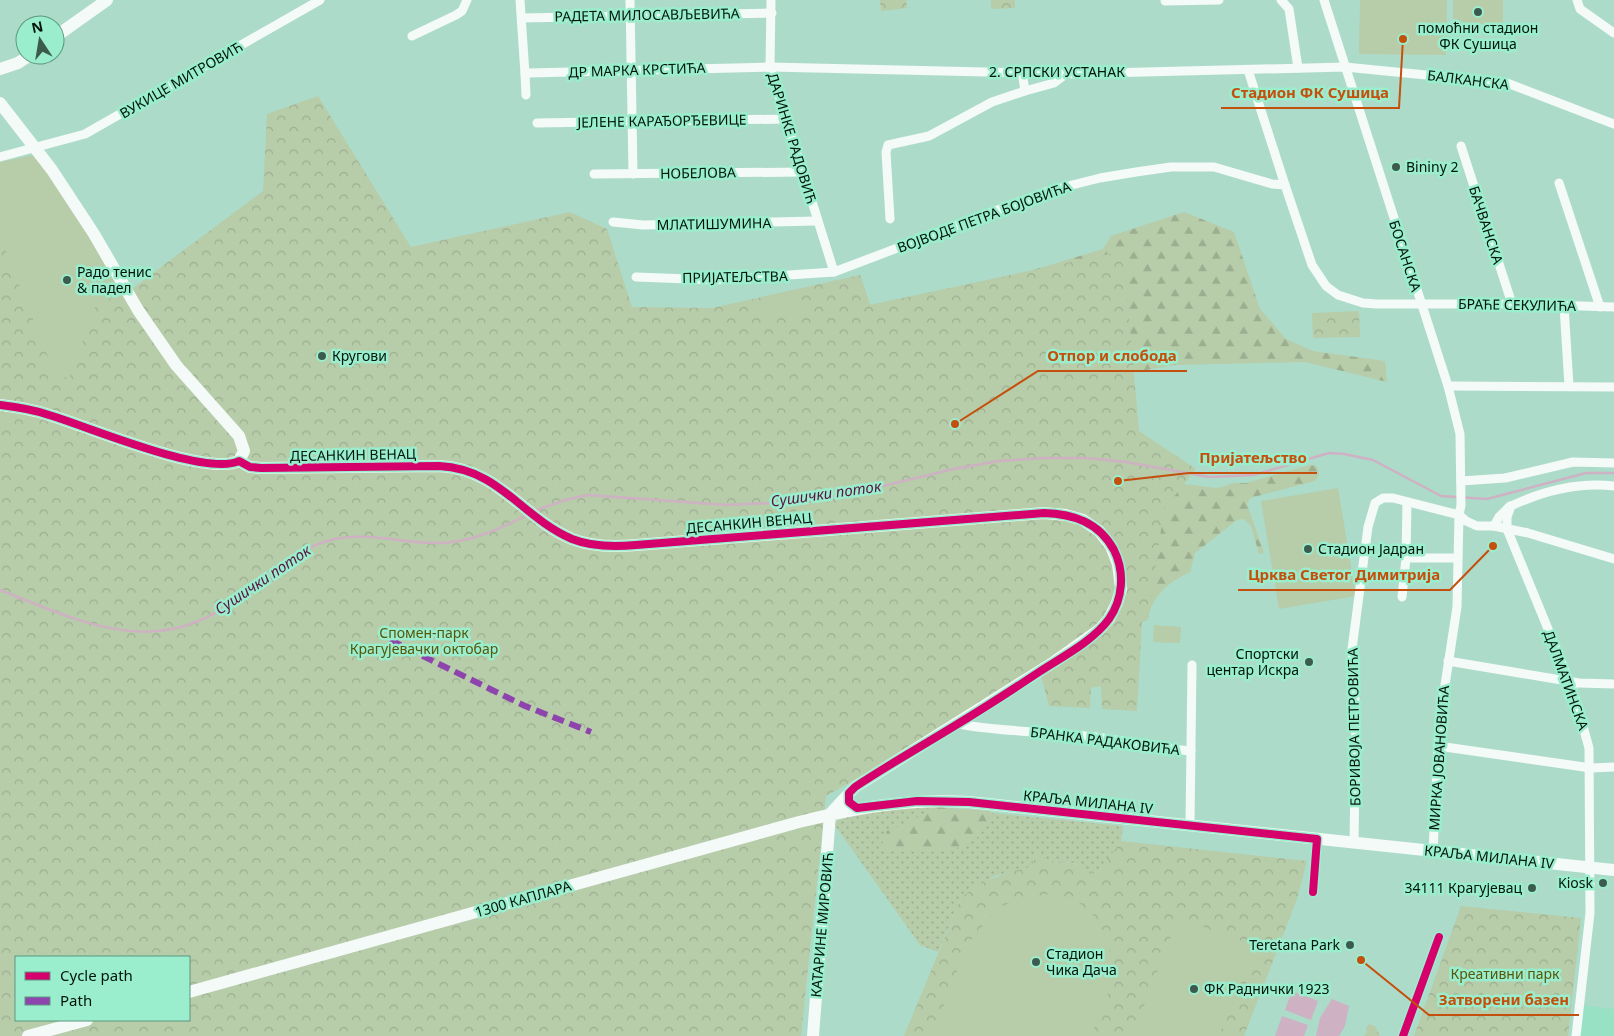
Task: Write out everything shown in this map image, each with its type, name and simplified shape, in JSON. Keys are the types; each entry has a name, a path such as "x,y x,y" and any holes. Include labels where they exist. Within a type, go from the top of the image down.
{"street":[{"path":"65,30 107,0"},
{"name":"ВУКИЦЕ МИТРОВИЋ","path":"0,156 37,148 85,134 320,0"},
{"path":"412,36 456,16 462,11 466,0"},
{"path":"520,0 526,95"},
{"path":"630,0 633,174"},
{"name":"ДАРИНКЕ РАДОВИЋ","path":"771,0 770,67 816,221 834,272"},
{"path":"1165,1 1218,0"},
{"path":"1281,0 1289,9 1298,68"},
{"name":"БОСАНСКА","path":"1324,0 1448,386 1460,434 1462,485 1459,515"},
{"path":"1579,4 1614,33"},
{"name":"РАДЕТА МИЛОСАВЉЕВИЋА","path":"522,18 772,13"},
{"path":"2,72 15,64"},
{"name":"2. СРПСКИ УСТАНАК","path":"770,67 1066,74 1345,67"},
{"name":"ДР МАРКА КРСТИЋА","path":"525,74 770,67"},
{"name":"БАЛКАНСКА","path":"1345,67 1507,83 1614,124"},
{"path":"1248,70 1312,265 1329,290 1363,303 1421,304"},
{"path":"1022,72 1025,92"},
{"path":"890,219 886,152 891,143 929,136 992,102 1054,83 1066,74"},
{"path":"0,103 37,148 94,234 138,310 176,366 242,441 244,451 239,461"},
{"name":"ЈЕЛЕНЕ КАРАЂОРЂЕВИЦЕ","path":"537,123 787,119"},
{"name":"БАЧВАНСКА","path":"1461,146 1512,304"},
{"name":"ВОЈВОДЕ ПЕТРА БОЈОВИЋА","path":"834,272 1048,192 1100,178 1171,167 1214,167 1272,184 1285,185"},
{"name":"НОБЕЛОВА","path":"594,174 802,172"},
{"path":"1559,183 1600,307"},
{"name":"МЛАТИШУМИНА","path":"613,222 643,225 816,221"},
{"name":"ПРИЈАТЕЉСТВА","path":"636,277 715,280 834,272"},
{"name":"БРАЋЕ СЕКУЛИЋА","path":"1421,304 1614,307"},
{"path":"1564,306 1569,386"},
{"path":"1448,386 1614,387"},
{"name":"ДЕСАНКИН ВЕНАЦ","path":"0,405 26,408 130,444 210,463 229,464 239,461 250,467 261,468 436,466 460,468 486,478 538,518 573,539 594,545 614,546 1044,513 1066,515 1091,525 1111,546 1120,569 1119,597 1108,619 1099,630 959,724 849,792 830,814"},
{"path":"1462,485 1505,478 1574,462 1614,463"},
{"path":"1494,526 1499,517 1510,506 1535,496 1575,486 1597,484 1614,486"},
{"name":"БОРИВОЈА ПЕТРОВИЋА","path":"1354,843 1356,716 1352,649 1368,527 1375,503 1383,498 1407,502"},
{"path":"1402,597 1406,558 1407,502 1459,515 1471,524 1507,529 1614,558"},
{"path":"1507,529 1507,517 1510,506"},
{"name":"МИРКА ЈОВАНОВИЋА","path":"1433,852 1440,705 1457,607 1459,515"},
{"name":"ДАЛМАТИНСКА","path":"1507,529 1569,681 1586,735 1591,768 1590,913 1576,1036"},
{"path":"1406,558 1458,558"},
{"path":"1448,661 1569,681 1614,684"},
{"path":"1190,825 1192,665"},
{"name":"БРАНКА РАДАКОВИЋА","path":"959,724 979,728 1090,736 1160,749 1191,751"},
{"path":"1438,746 1591,768 1614,768"},
{"path":"849,792 849,802 857,808"},
{"name":"КРАЉА МИЛАНА IV","path":"857,808 906,802 958,802 1614,870"},
{"name":"1300 КАПЛАРА","path":"190,992 857,808"},
{"name":"КАТАРИНЕ МИРОВИЋ","path":"813,1036 830,814"},
{"path":"28,1036 82,1021"}],"shaded area":[{"path":"1292,991 1318,1001 1311,1020 1285,1010"},
{"path":"1332,999 1349,1006 1345,1026 1339,1036 1316,1036 1320,1018"},
{"path":"1582,1005 1614,1009 1614,1036 1579,1036"},
{"path":"1282,1016 1308,1025 1304,1036 1275,1036"}],"green space":[{"path":"880,0 906,0 907,8 881,11"},
{"path":"991,0 1015,0 1015,8 991,9"},
{"path":"1360,0 1447,0 1446,55 1359,54"},
{"name":"помоћни стадион ФК Сушица","path":"1453,0 1503,0 1503,24 1453,25"},
{"name":"Спомен-парк Крагујевачки октобар","path":"318,96 411,247 570,212 607,229 632,307 712,308 860,275 870,305 1123,251 1139,431 1196,469 1164,509 1148,619 1142,622 1137,711 1102,709 1101,686 1091,688 1090,708 1049,706 1040,672 996,700 826,796 801,1036 0,1036 0,236 57,379 69,376 97,302 125,294 263,191 267,114"},
{"name":"Радо тенис & падел","path":"38,154 125,294 97,302 70,376 57,379 0,236 0,162"},
{"path":"1184,212 1234,232 1260,309 1286,339 1313,351 1385,361 1387,382 1305,362 1175,365 892,413 860,275 870,305 1030,271 1103,249 1111,236"},
{"path":"794,290 800,311 766,320 761,299"},
{"path":"1359,311 1360,337 1313,338 1312,313"},
{"path":"1310,465 1317,466 1319,475 1315,481 1250,498 1247,504 1264,553 1259,554 1251,526 1244,519 1237,520 1195,553 1190,572 1175,580 1163,590 1153,603 1148,619 1142,622 1145,540 1176,483 1216,488 1232,483 1246,483"},
{"name":"Стадион Јадран","path":"1338,488 1356,596 1279,609 1261,501"},
{"path":"1154,625 1181,627 1180,643 1153,642"},
{"path":"935,807 1123,826 1121,841 1096,876 1074,863 1047,861 1044,854 1037,854 1031,867 994,876 961,898 938,952 920,945 834,824 842,818 866,811"},
{"path":"935,807 991,811 982,832 973,841 962,846 934,852 880,850 887,831 908,823"},
{"path":"1121,841 1307,861 1297,899 1244,1036 904,1036 961,898 977,886 994,878 1031,867 1037,854 1044,854 1047,861 1080,865 1096,876"},
{"name":"Стадион Чика Дача","path":"1052,894 1075,899 1095,917 1108,940 1114,979 1091,1036 936,1036 939,1018 967,945 997,908 1025,897"},
{"name":"Креативни парк","path":"1461,906 1581,918 1568,1036 1414,1036"},
{"name":"ФК Раднички 1923","path":"1178,918 1256,946 1219,1036 1145,1036 1134,1032"},
{"path":"1369,1024 1375,1026 1380,1036 1364,1036 1367,1033 1366,1028"}],"waterway":[{"name":"Сушички поток","path":"534,511 565,500 588,495 726,505 796,502 849,494 954,469 998,461 1044,458 1086,458 1126,462 1209,477 1254,475 1329,453 1344,454 1373,460 1441,496 1487,499 1586,473 1614,473"},
{"name":"Сушички поток","path":"0,590 91,624 121,630 150,632 180,628 209,616 239,597 284,562 321,543 347,537 372,537 422,543 446,543 470,539 494,531 527,515"}],"marked path":[{"path":"390,640 525,706 591,732"}],"cycle path":[{"path":"0,405 43,413 146,448 200,462 223,464 239,461 250,467 261,468 439,466 460,469 494,485 554,530 580,542 595,545 628,546 1044,513 1065,515 1084,521 1093,526 1108,540 1118,558 1121,576 1120,594 1109,619 1095,634 1077,648 855,787 849,793 849,802 857,808 917,801 969,802 1317,839 1313,892"},
{"path":"1403,1036 1439,937"}],"place":[{"name":"помоћни стадион ФК Сушица","path":"1478,12"},
{"name":"Стадион ФК Сушица","path":"1403,39"},
{"name":"Bininy 2","path":"1396,167"},
{"name":"Радо тенис & падел","path":"67,280"},
{"name":"Кругови","path":"322,356"},
{"name":"Отпор и слобода","path":"955,424"},
{"name":"Пријатељство","path":"1118,481"},
{"name":"Црква Светог Димитрија","path":"1493,546"},
{"name":"Стадион Јадран","path":"1308,549"},
{"name":"Спортски центар Искра","path":"1309,662"},
{"name":"Kiosk","path":"1603,883"},
{"name":"34111 Крагујевац","path":"1532,888"},
{"name":"Teretana Park","path":"1350,945"},
{"name":"Затворени базен","path":"1361,960"},
{"name":"Стадион Чика Дача","path":"1036,962"},
{"name":"ФК Раднички 1923","path":"1194,989"}]}
